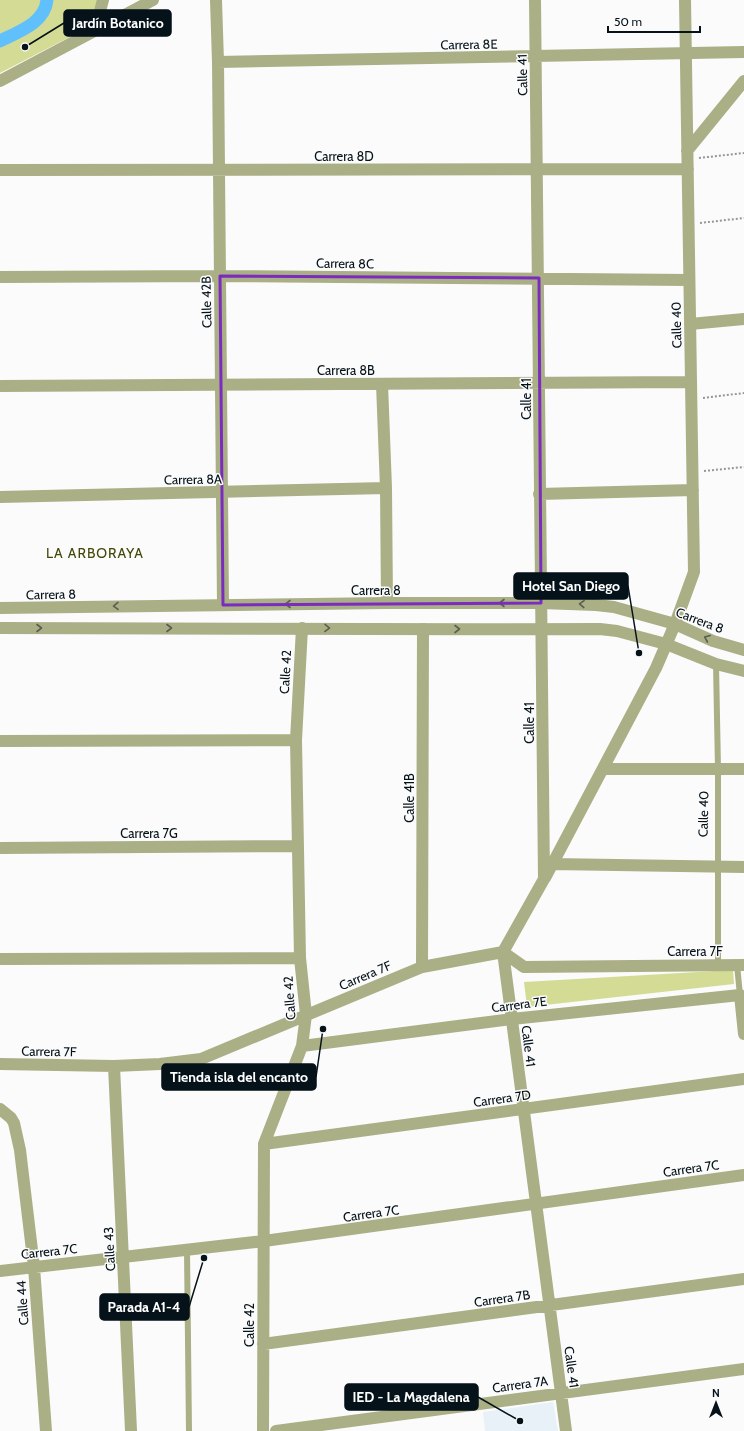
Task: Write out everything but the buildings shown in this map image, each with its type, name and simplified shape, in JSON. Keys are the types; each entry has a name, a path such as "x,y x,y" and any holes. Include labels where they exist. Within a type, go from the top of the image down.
{"street":[{"path":"95,30 103,0"},
{"path":"0,81 153,0"},
{"name":"Calle 42B","path":"216,0 218,62 223,605"},
{"name":"Calle 41","path":"535,0 538,170 540,383 539,494 542,629 544,879 503,952 566,1431"},
{"name":"Calle 40","path":"544,879 656,668 675,624 694,572 685,0"},
{"name":"Carrera 8E","path":"218,62 744,52"},
{"path":"688,160 744,81"},
{"name":"Carrera 8D","path":"0,170 538,170 688,160"},
{"name":"Carrera 8C","path":"0,277 220,276 690,280"},
{"path":"690,324 744,319"},
{"name":"Carrera 8B","path":"0,386 692,382"},
{"path":"382,384 386,488 386,603"},
{"name":"Carrera 8A","path":"0,497 386,488"},
{"path":"539,494 693,490"},
{"name":"Carrera 8","path":"0,608 386,603 541,603 596,605 614,607 675,624 713,641 744,650"},
{"path":"0,628 600,628 666,644 716,664 744,671"},
{"name":"Calle 42","path":"263,1431 264,1144 302,1046 306,1015 300,958 297,846 296,740 302,628"},
{"name":"Calle 41B","path":"422,966 423,629"},
{"path":"0,741 296,740"},
{"path":"603,769 744,770"},
{"name":"Carrera 7G","path":"0,848 297,846"},
{"path":"552,864 717,868 744,867"},
{"name":"Carrera 7F","path":"0,1064 114,1066 160,1064 201,1059 422,966 503,952 524,967 741,965"},
{"path":"0,959 300,958"},
{"path":"740,994 744,1034"},
{"name":"Carrera 7E","path":"302,1046 512,1019 740,994"},
{"name":"Calle 43","path":"114,1066 131,1431"},
{"name":"Carrera 7D","path":"264,1144 523,1110 744,1078"},
{"name":"Calle 44","path":"0,1109 11,1118 16,1128 20,1150 34,1267 46,1431"},
{"name":"Carrera 7C","path":"0,1271 264,1241 744,1175"},
{"name":"Carrera 7B","path":"263,1344 744,1279"},
{"name":"Carrera 7A","path":"276,1431 744,1369"}],"lane":[{"name":"Calle 40","path":"716,664 718,769 718,965"},
{"path":"740,994 741,965"},
{"path":"187,1250 189,1431"}],"path":[{"path":"688,160 744,153"},
{"path":"689,224 744,218"},
{"path":"692,399 744,394"},
{"path":"692,472 744,467"}],"highlighted area":[{"path":"220,276 539,278 541,603 223,605"}],"shaded area":[{"path":"553,1402 558,1431 485,1431 483,1412"}],"green space":[{"path":"0,0 98,0 93,25 0,73"},
{"path":"733,970 734,984 527,1007 524,982"}],"waterway":[{"path":"0,41 30,26 36,21 45,8 47,0"}],"place":[{"name":"Jardín Botanico","path":"25,47"},
{"name":"Hotel San Diego","path":"639,653"},
{"name":"Tienda isla del encanto","path":"323,1029"},
{"name":"Parada A1-4","path":"204,1258"},
{"name":"IED - La Magdalena","path":"520,1421"}],"district":[{"name":"LA ARBORAYA","path":"95,553"}]}
